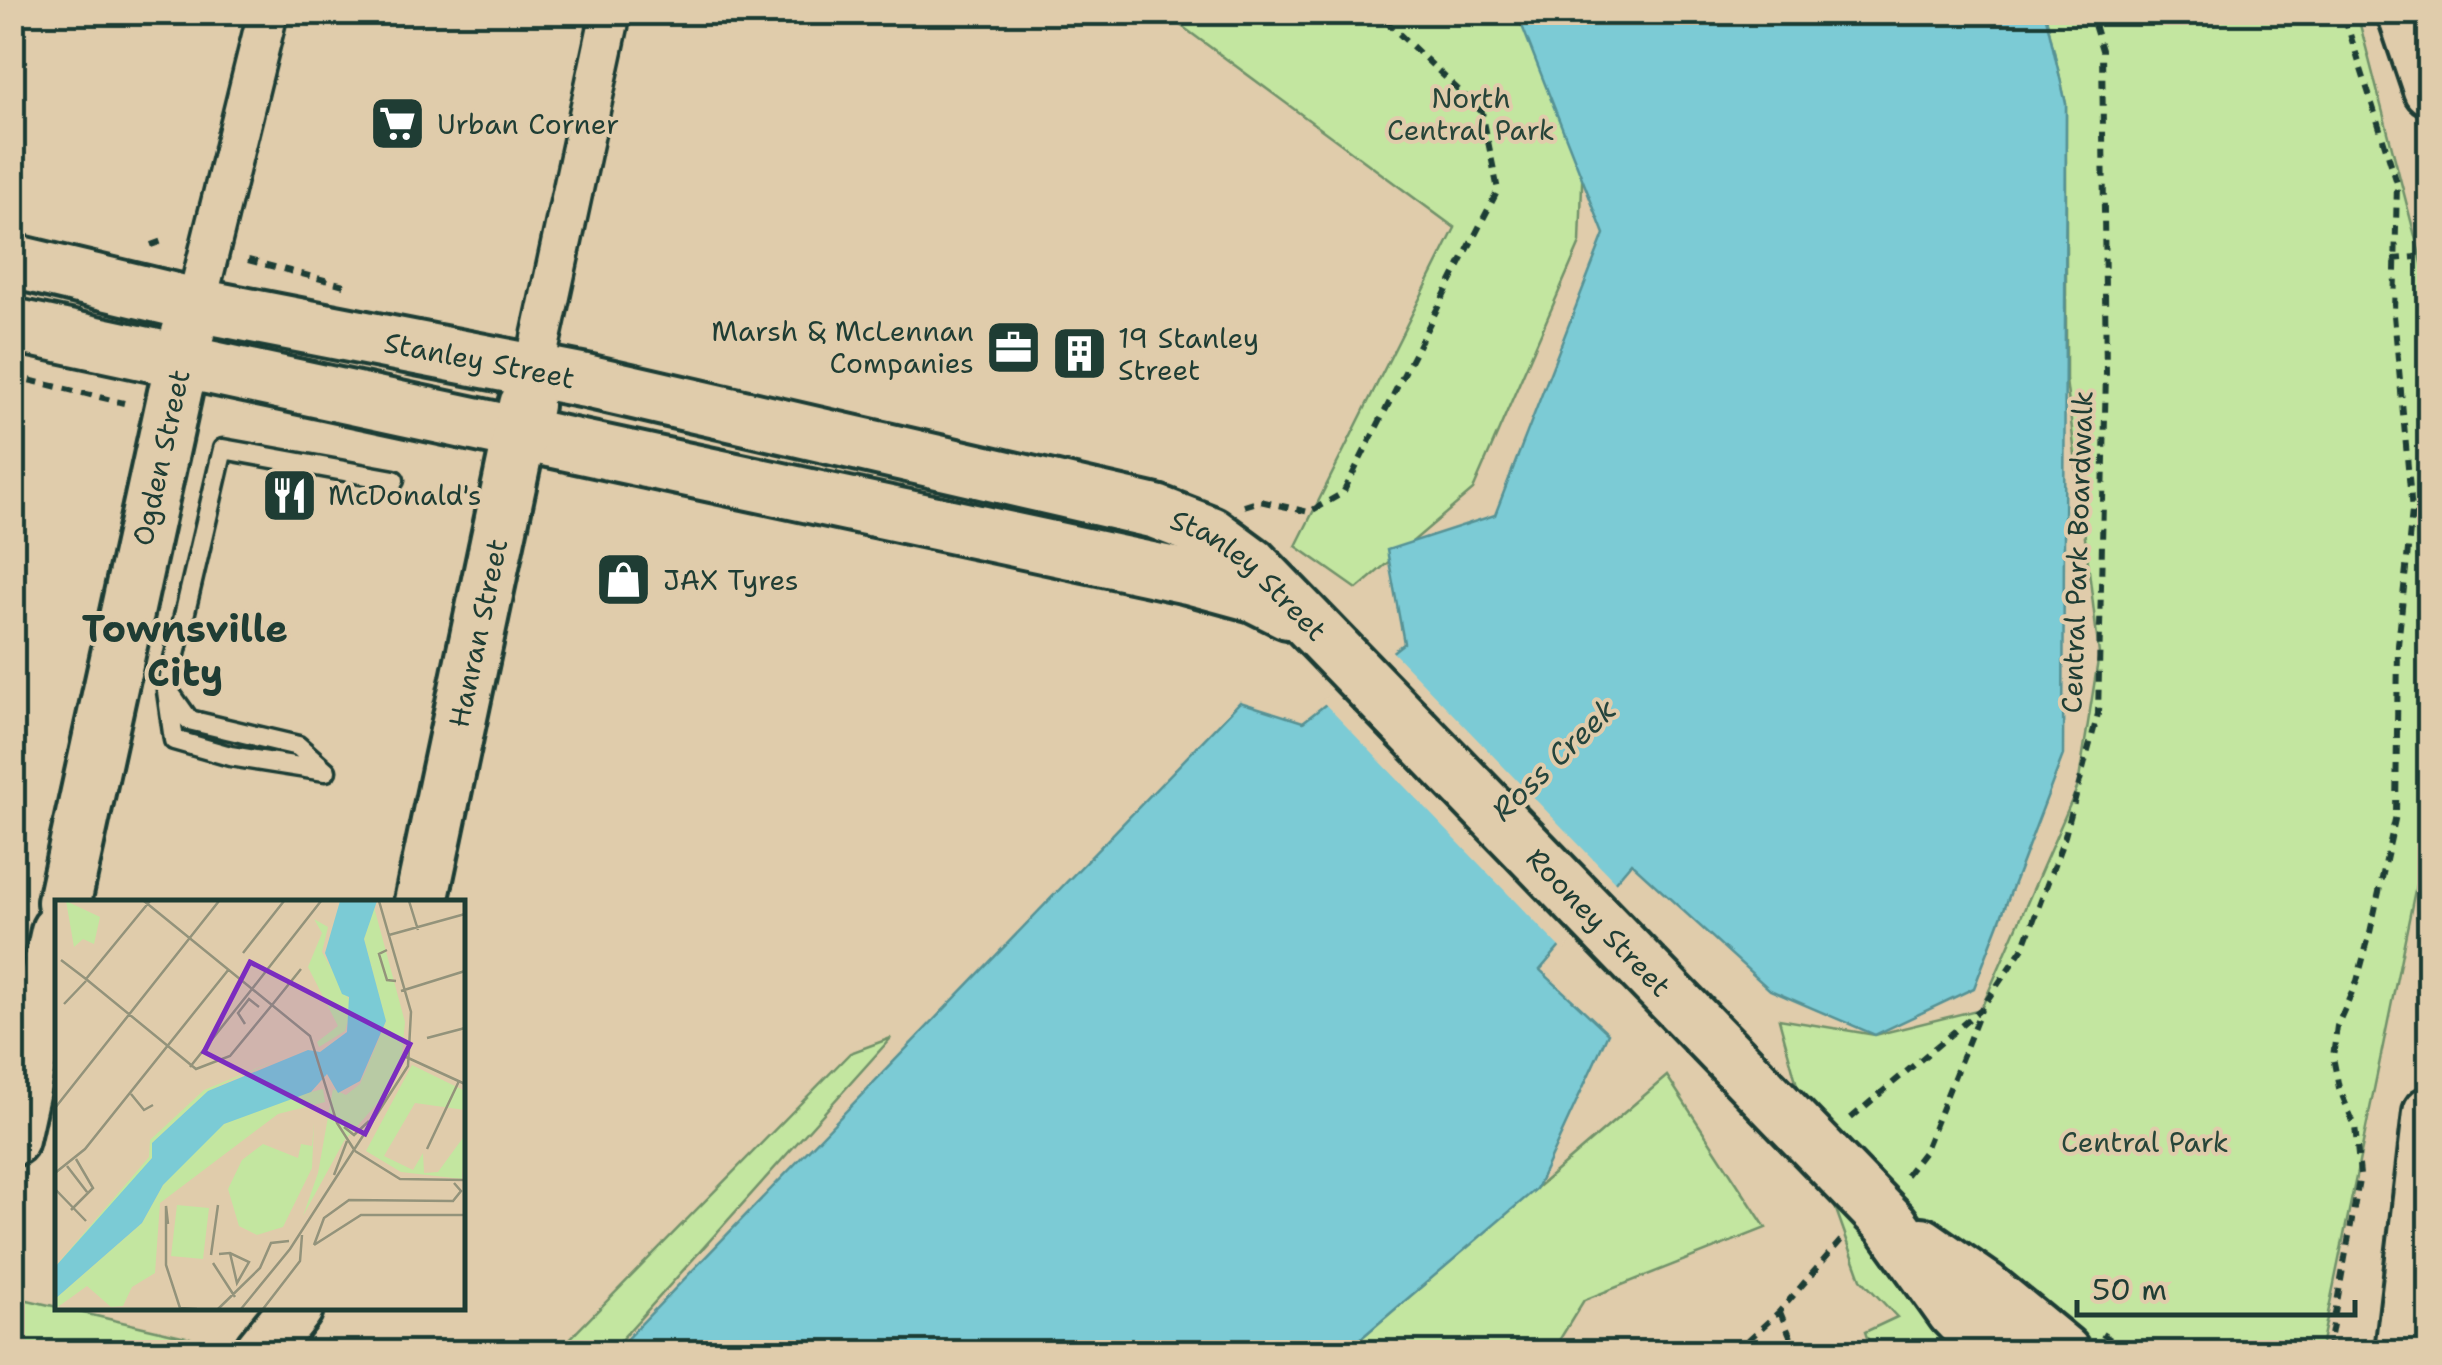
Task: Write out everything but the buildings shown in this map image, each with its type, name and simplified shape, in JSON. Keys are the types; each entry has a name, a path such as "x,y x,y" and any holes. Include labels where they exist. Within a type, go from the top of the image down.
{"main road":[{"path":"2404,12 2430,89"},
{"name":"Stanley Street","path":"12,262 196,305 534,371 1185,520 1242,555 1306,624"},
{"name":"Ogden Street","path":"64,900 196,305"},
{"name":"Stanley Street","path":"12,325 1140,568 1254,595 1306,624"},
{"name":"Hanran Street","path":"420,900 534,371"},
{"path":"1140,568 1168,554 1174,542 1156,512"},
{"name":"Rooney Street","path":"1306,624 1618,944 1896,1202 1972,1278 2063,1352"},
{"path":"12,1139 55,944"},
{"path":"2374,1352 2428,1124"},
{"path":"2402,1352 2428,1124"},
{"name":"Rooney Street","path":"1896,1202 1954,1312 1993,1352"},
{"path":"261,1352 294,1310"}],"street":[{"name":"Ogden Street","path":"196,305 268,12"},
{"name":"Hanran Street","path":"534,371 610,12"}],"lane":[{"path":"167,689 189,720 298,746 326,771 230,756 174,740 167,689 223,449 394,480"}],"path":[{"path":"1234,510 1260,501 1309,512 1343,493 1498,190 1482,112 1376,12"},
{"name":"Central Park Boardwalk","path":"1842,1126 1981,1009 2024,946 2065,836 2098,714 2106,374 2104,164 2102,50 2090,12"},
{"path":"2328,1352 2360,1176 2356,1126 2338,1088 2333,1057 2337,1026 2357,981 2396,815 2398,645 2412,511 2392,259 2396,183 2343,12"},
{"path":"2392,259 2416,256"},
{"path":"12,376 124,403"},
{"path":"1896,1202 1924,1152 1981,1009"},
{"path":"1735,1352 1779,1312 1842,1239"},
{"path":"1779,1312 1797,1352"}],"green space":[{"name":"North Central Park","path":"1164,13 1541,13 1584,126 1580,243 1473,490 1357,589 1296,546 1455,228"},
{"name":"Central Park","path":"2045,13 2357,13 2428,286 2430,817 2320,1352 1872,1352 1865,1332 1897,1317 1861,1279 1815,1151 1779,1019 1875,1035 1981,1009 2078,786 2099,654 2066,380 2066,104"},
{"path":"891,1038 610,1352 557,1352 850,1053"},
{"path":"1667,1076 1766,1228 1584,1300 1552,1352 1345,1352"},
{"path":"19,1298 55,1306 55,1310 70,1310 216,1344 207,1352 13,1352"}],"water":[{"name":"Ross Creek","path":"1517,13 2045,13 2066,104 2063,755 1974,988 1875,1035 1770,990 1631,863 1540,970 1608,1033 1536,1189 1345,1352 614,1352 1240,702 1303,722 1404,643 1387,550 1495,515 1604,234"}],"pier":[{"path":"1389,648 1618,885 1563,951 1322,701"}],"place":[{"name":"Urban Corner","path":"398,124"},
{"name":"Marsh & McLennan Companies","path":"1013,347"},
{"name":"19 Stanley Street","path":"1079,354"},
{"name":"McDonald's","path":"289,495"},
{"name":"JAX Tyres","path":"624,580"}],"district":[{"name":"Townsville City","path":"185,651"}]}
